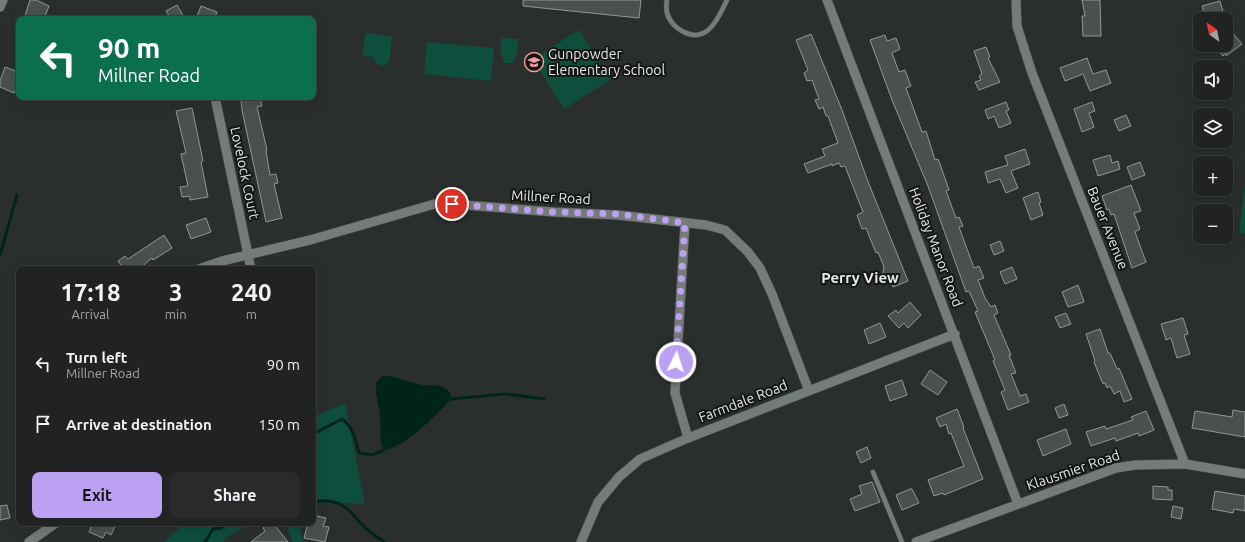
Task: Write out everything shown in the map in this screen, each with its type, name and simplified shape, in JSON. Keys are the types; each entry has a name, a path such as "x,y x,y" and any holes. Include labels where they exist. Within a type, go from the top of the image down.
{"street":[{"path":"0,8 3,0"},
{"name":"Holiday Manor Road","path":"827,0 955,334 1018,504"},
{"name":"Bauer Avenue","path":"1016,0 1017,26 1032,73 1185,464"},
{"name":"Lovelock Court","path":"216,100 250,266"},
{"name":"Millner Road","path":"209,266 248,254 310,240 438,203 554,212 618,214 706,225 725,230 748,252 760,268 772,294 808,391"},
{"path":"685,223 675,393 688,438"},
{"name":"Farmdale Road","path":"581,542 598,502 619,477 640,459 688,438 955,334"},
{"name":"Klausmier Road","path":"916,542 1116,468 1135,465 1185,464 1245,474"},
{"path":"29,542 52,526"}],"lane":[{"path":"667,0 666,9 669,18 676,27 685,32 694,34 701,34 708,29 727,0"},
{"path":"874,472 902,542"}],"shaded area":[{"path":"579,30 610,80 564,109 533,59"},
{"path":"365,33 392,36 390,58 387,64 381,66 376,63 374,57 363,56"},
{"path":"502,38 518,39 517,52 513,63 504,63 500,49"},
{"path":"427,42 494,48 491,81 424,74"},
{"path":"1245,182 1245,233 1239,233"},
{"path":"382,376 393,377 423,385 442,387 449,391 451,399 411,437 392,448 384,450 382,446 376,387 376,383"},
{"path":"345,403 365,504 316,502 316,416"},
{"path":"182,526 246,526 225,538 223,542 164,542"},
{"path":"288,526 300,526 303,542 292,542"}],"building":[{"path":"30,0 36,0 49,6 45,16 25,16"},
{"path":"523,0 641,0 639,18 523,6"},
{"path":"1082,0 1100,0 1101,36 1083,36 1082,16 1085,16"},
{"path":"1220,1 1223,12 1204,12 1202,6"},
{"path":"177,5 183,16 169,16 166,11"},
{"path":"201,6 217,12 215,16 197,16"},
{"path":"1233,33 1242,44 1233,51"},
{"path":"811,34 908,281 893,287 891,280 885,282 882,277 884,267 878,252 876,253 866,228 862,229 857,215 863,212 845,166 841,167 839,163 832,166 832,164 808,173 804,164 825,156 822,149 838,143 828,116 826,116 823,107 819,109 815,100 819,99 812,80 807,81 804,73 808,70 796,40"},
{"path":"885,35 887,41 896,38 900,49 892,53 899,72 905,70 911,86 906,88 922,132 926,131 935,160 938,159 949,190 946,191 956,218 959,217 963,226 959,227 974,268 979,266 984,278 978,280 985,298 991,307 995,305 998,313 994,315 1011,355 1009,355 1016,373 1011,374 1020,396 1026,394 1029,402 1008,410 1001,392 1005,390 993,361 995,360 975,312 978,311 969,291 966,292 928,186 892,100 870,40"},
{"path":"986,47 990,57 988,58 1000,82 979,90 975,82 981,80 979,76 982,74 974,51"},
{"path":"1220,52 1231,52 1226,56 1226,53 1223,56"},
{"path":"1087,58 1093,74 1106,70 1111,83 1090,91 1083,74 1065,81 1060,68"},
{"path":"5,67 16,71 16,89 14,93 0,87 0,81"},
{"path":"241,100 261,100 262,106 257,107 267,150 270,175 276,174 278,183 274,184 282,218 266,222"},
{"path":"1006,102 1009,110 1006,111 1011,123 999,128 994,116 988,119 985,110"},
{"path":"1092,102 1095,111 1089,113 1094,127 1082,132 1074,109"},
{"path":"192,108 203,161 201,162 208,197 190,200 190,196 182,197 180,187 188,186 181,154 186,153 176,111"},
{"path":"1126,115 1131,126 1119,131 1114,120"},
{"path":"1025,149 1030,164 1011,171 1018,188 1006,193 1000,179 988,183 985,172 1008,165 1005,156"},
{"path":"1110,155 1112,163 1118,161 1120,169 1098,176 1093,160"},
{"path":"1140,162 1145,175 1132,180 1127,167"},
{"path":"1131,185 1141,211 1134,213 1140,229 1135,232 1146,262 1132,268 1114,214 1111,215 1109,209 1107,210 1102,196"},
{"path":"1038,192 1041,202 1039,203 1043,215 1031,220 1023,198"},
{"path":"206,218 211,232 191,239 186,225"},
{"path":"164,235 172,248 153,260 152,258 143,266 122,266 118,261 125,256 128,259"},
{"path":"1000,241 1004,251 994,255 990,245"},
{"path":"1012,267 1017,279 1005,284 1000,272"},
{"path":"1078,285 1084,302 1068,307 1062,292"},
{"path":"910,302 921,315 908,328 904,323 899,328 888,316 896,310 898,313"},
{"path":"1066,313 1071,324 1060,328 1055,317"},
{"path":"1183,318 1188,334 1184,335 1190,354 1177,358 1171,338 1166,340 1161,324"},
{"path":"880,323 886,337 869,344 864,330"},
{"path":"1100,329 1108,353 1110,353 1117,369 1119,368 1132,399 1124,402 1120,391 1114,394 1110,386 1107,388 1105,383 1103,384 1094,362 1095,361 1086,334"},
{"path":"930,370 947,382 938,395 921,384"},
{"path":"902,380 907,395 890,401 885,386"},
{"path":"1064,404 1068,415 1059,418 1055,408"},
{"path":"957,409 983,479 944,495 943,493 934,496 928,480 964,466 946,424 940,427 936,418"},
{"path":"1233,410 1245,412 1245,437 1192,428 1195,411 1232,417"},
{"path":"1146,411 1154,430 1139,436 1138,433 1116,441 1115,438 1091,446 1086,432 1105,426 1106,429 1133,420 1131,417"},
{"path":"1066,429 1071,444 1043,456 1037,440"},
{"path":"867,447 871,458 861,463 856,452"},
{"path":"872,482 880,502 855,511 850,499 862,494 859,486"},
{"path":"1153,486 1168,487 1168,490 1172,490 1172,500 1153,499"},
{"path":"912,489 919,503 902,510 896,495"},
{"path":"1215,491 1245,496 1245,511 1234,509 1233,513 1212,509"},
{"path":"7,505 10,518 0,520 0,506"},
{"path":"1173,506 1183,508 1181,519 1171,517"},
{"path":"316,516 326,518 323,526 329,527 325,542 304,538 307,526 316,526"},
{"path":"92,526 115,526 111,535 106,532 103,538 89,532"},
{"path":"265,526 275,526 288,542 251,542 265,531 263,528"}],"waterway":[{"path":"0,255 17,195"},
{"path":"451,399 505,394 544,399"},
{"path":"316,432 342,419 352,430 359,453 372,455 384,450"},
{"path":"316,501 335,502 346,508 362,524 384,542"},
{"path":"205,542 213,529 221,528 223,526"}],"place":[{"name":"Gunpowder Elementary School","path":"534,62"}],"district":[{"name":"Perry View","path":"860,278"}],"route":[{"path":"452,204 554,212 618,214 685,223 676,362"}]}
